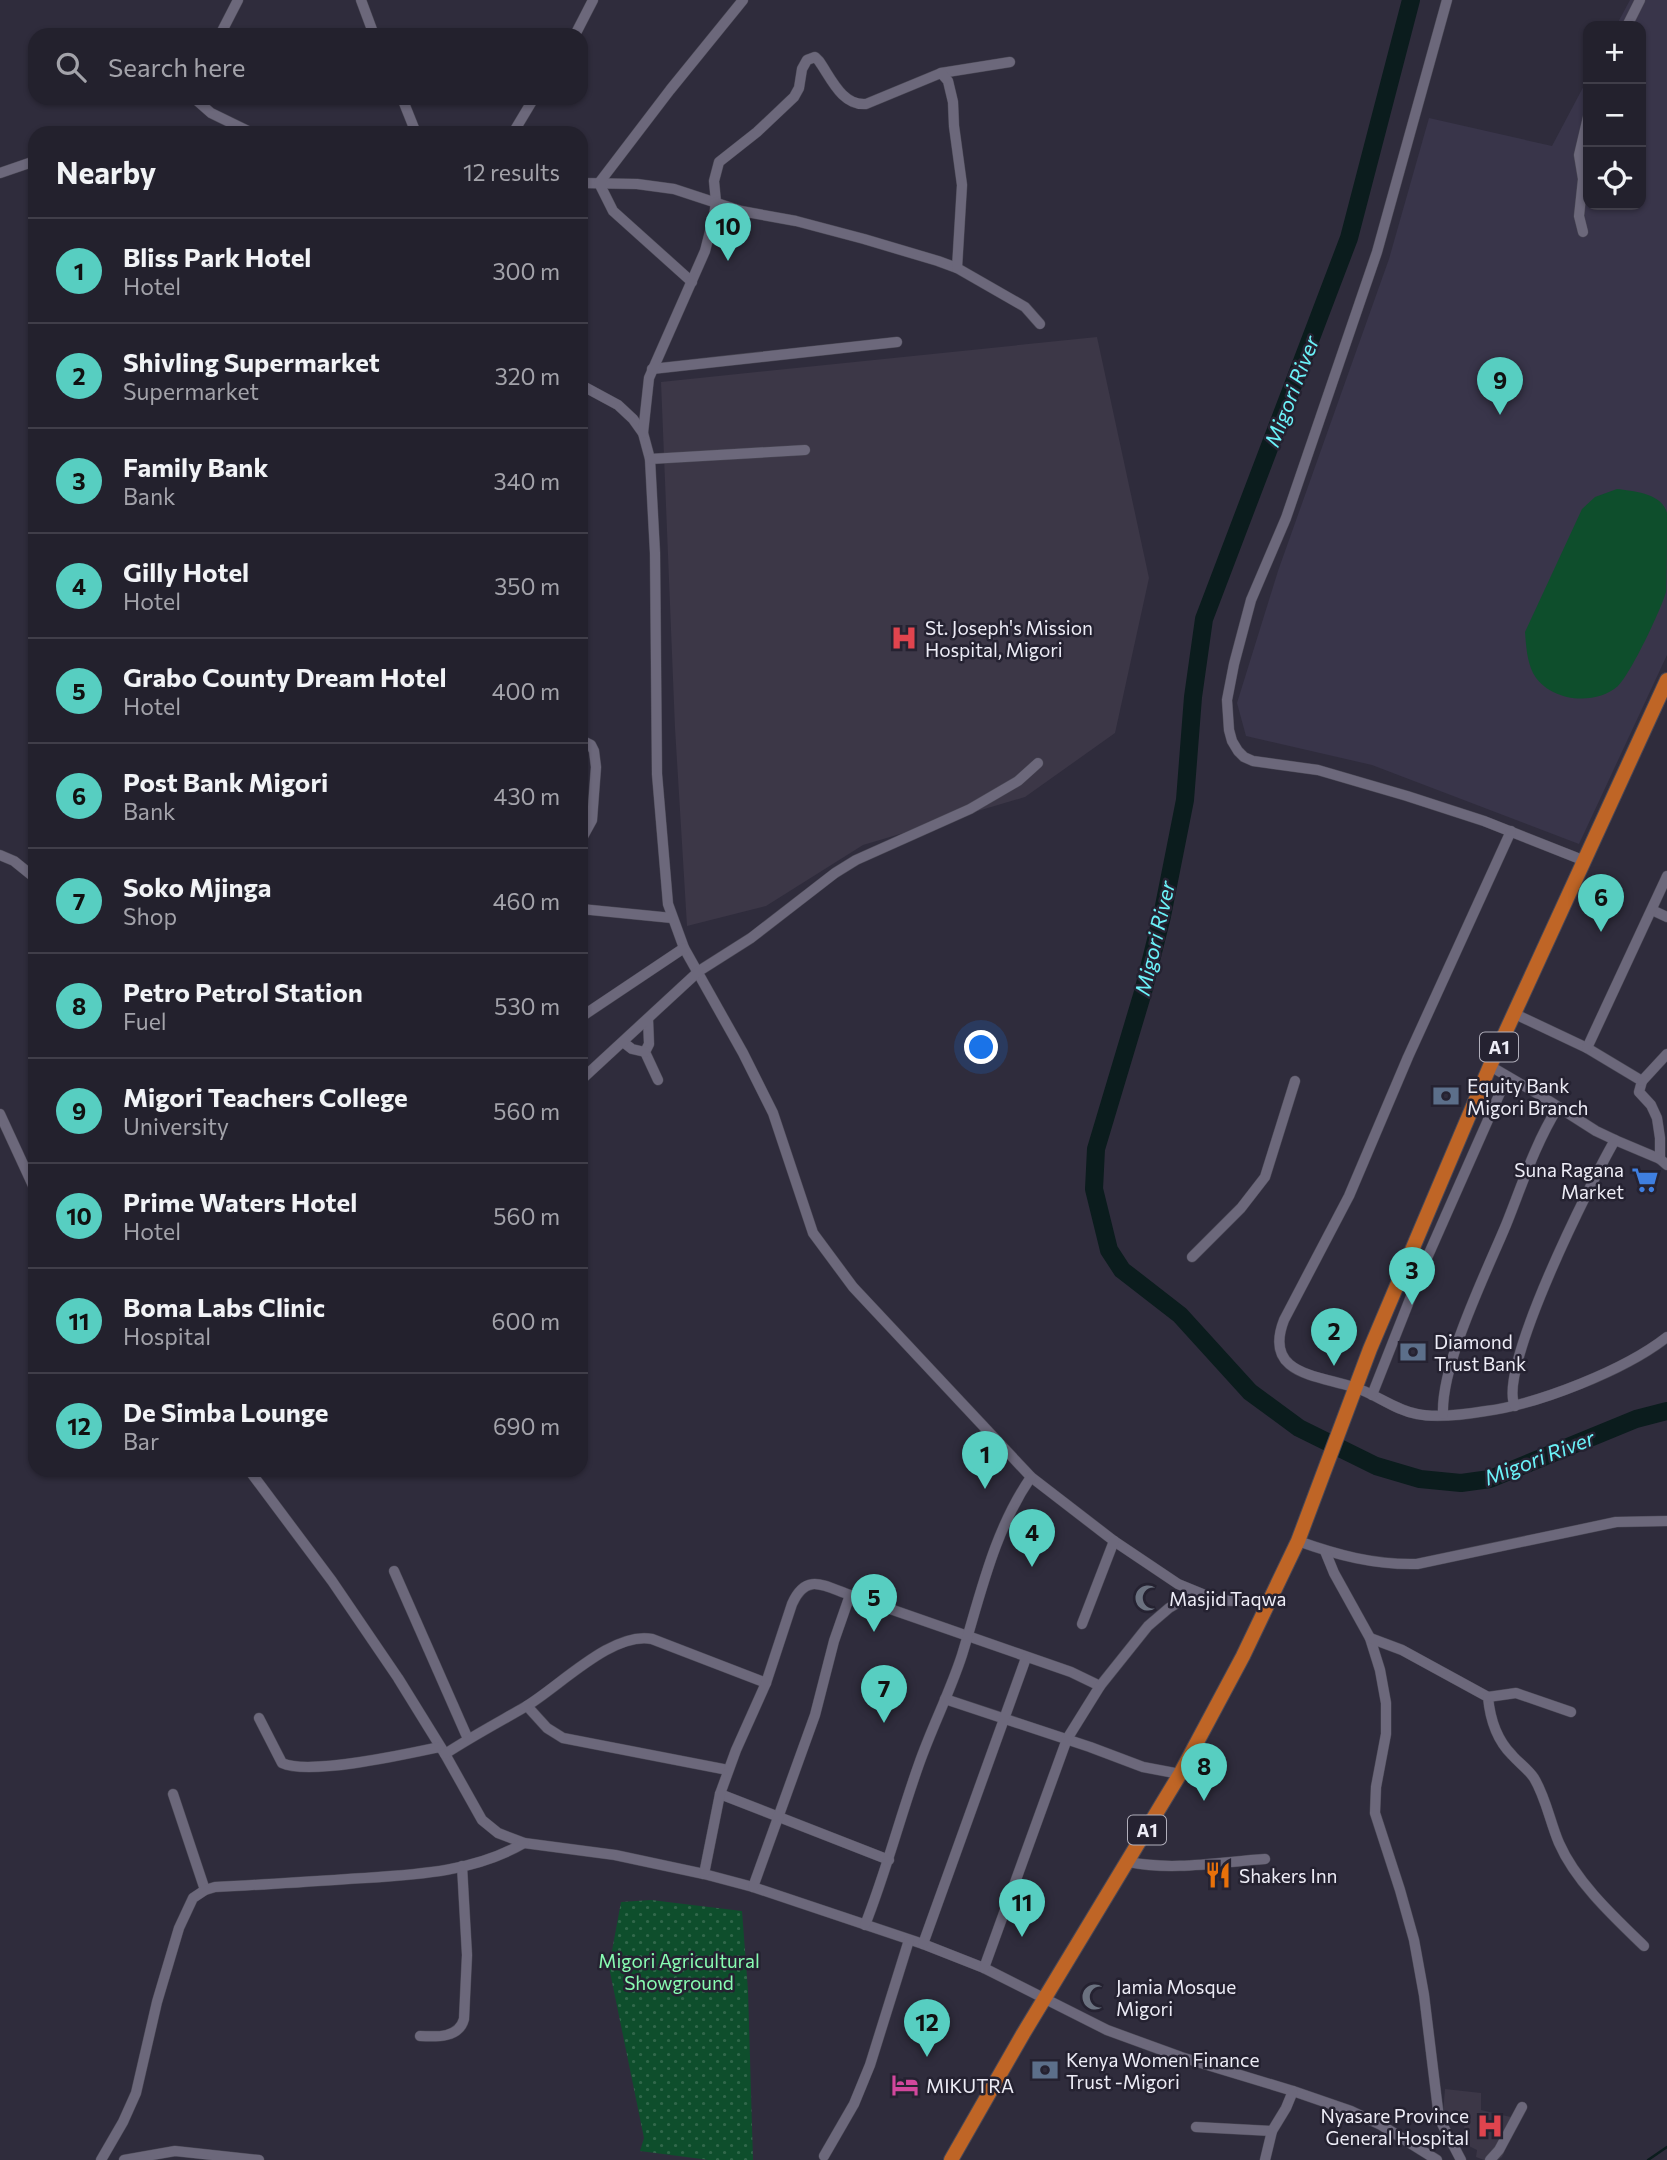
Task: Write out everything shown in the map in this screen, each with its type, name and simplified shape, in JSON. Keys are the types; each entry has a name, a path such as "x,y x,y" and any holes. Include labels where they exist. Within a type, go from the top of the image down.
{"highway":[{"name":"A1","path":"951,2160 1180,1774 1269,1603 1298,1541 1355,1387 1490,1066 1661,705 1667,680"}],"street":[{"path":"224,28 238,0"},
{"path":"361,0 371,28"},
{"path":"579,28 593,0"},
{"path":"599,183 743,0"},
{"path":"1447,0 1377,252 1286,518 1251,600 1230,683 1227,717 1232,741 1244,757 1253,761 1340,776 1511,831 1585,861"},
{"path":"1630,21 1640,0"},
{"path":"1010,62 941,73 861,105 849,102 815,57 807,60 802,69 799,88 794,97 757,132 719,162 714,181 716,202 705,251 646,387 643,433 650,459 655,553 657,774 665,885 672,918 684,948 699,971 773,1113 813,1233 822,1249 853,1287 1031,1477 1114,1541 1178,1584 1202,1595 1217,1600 1269,1603"},
{"path":"941,73 948,81 953,102 962,185 957,268"},
{"path":"202,105 211,113 238,126"},
{"path":"405,105 413,126"},
{"path":"517,126 530,105"},
{"path":"1583,138 1579,155 1583,179 1579,216 1583,232"},
{"path":"0,173 28,163"},
{"path":"588,183 655,186 741,211 864,239 957,268 1025,307 1040,324"},
{"path":"599,183 613,211 692,282"},
{"path":"652,369 897,342"},
{"path":"588,389 618,405 643,433"},
{"path":"650,459 805,450"},
{"path":"588,744 594,751 596,767 592,820 588,827"},
{"path":"588,1074 699,971 751,938 817,886 856,860 970,809 1018,781 1038,763"},
{"path":"1511,831 1408,1057 1349,1196 1279,1333 1279,1351 1289,1364 1315,1376 1355,1387 1417,1414 1443,1414 1514,1406 1561,1391 1621,1365 1667,1337"},
{"path":"0,855 14,860 28,872"},
{"path":"1587,1048 1667,876"},
{"path":"588,910 672,918"},
{"path":"1652,910 1667,916"},
{"path":"588,1012 684,948"},
{"path":"1515,1014 1587,1048 1642,1081"},
{"path":"645,1052 649,1044 648,1019"},
{"path":"623,1042 632,1049 645,1052"},
{"path":"645,1052 658,1080"},
{"path":"1490,1066 1595,1131 1664,1162 1664,1136 1654,1110 1639,1092 1642,1081 1667,1054"},
{"path":"1372,1395 1419,1276 1507,1077"},
{"path":"1192,1257 1241,1208 1265,1177 1295,1081"},
{"path":"1443,1414 1447,1380 1471,1311 1533,1155 1558,1107"},
{"path":"0,1114 28,1165"},
{"path":"1514,1406 1512,1386 1523,1339 1595,1176 1615,1140"},
{"path":"254,1477 332,1581 398,1678 482,1820 498,1833 524,1843 615,1855 704,1874 923,1944 984,1968 1099,2026 1145,2044 1293,2091 1381,2125 1437,2160"},
{"path":"865,1925 889,1860 919,1763 967,1636 1003,1525 1031,1477"},
{"path":"1298,1541 1374,1563 1417,1564 1616,1522 1667,1521"},
{"path":"1082,1624 1114,1541"},
{"path":"1325,1550 1334,1573 1370,1638 1380,1670 1386,1710 1385,1743 1376,1787 1375,1813 1414,1941 1424,1995 1438,2118 1463,2160"},
{"path":"394,1571 468,1739"},
{"path":"704,1874 720,1794 728,1770 766,1683 782,1631 804,1585 815,1583 1071,1672 1100,1686"},
{"path":"753,1888 815,1715 834,1641 850,1595"},
{"path":"984,1968 1067,1739 1100,1686 1158,1616 1181,1601 1202,1595"},
{"path":"259,1718 282,1763 292,1767 443,1750 527,1706 617,1645 644,1637 766,1683"},
{"path":"1370,1638 1402,1650 1488,1697 1516,1693 1571,1712"},
{"path":"923,1944 1026,1658"},
{"path":"1488,1697 1494,1729 1504,1746 1532,1775 1569,1863 1602,1903 1644,1946"},
{"path":"944,1699 1143,1767 1180,1774"},
{"path":"527,1706 547,1728 563,1738 728,1770"},
{"path":"173,1794 205,1890"},
{"path":"720,1794 889,1860"},
{"path":"101,2160 119,2131 136,2093 157,2002 179,1928 193,1898 215,1887 387,1876 462,1867 492,1859 524,1843"},
{"path":"1129,1862 1143,1865 1196,1865 1265,1859"},
{"path":"420,2036 453,2034 462,2027 464,2019 467,1987 462,1867"},
{"path":"826,2159 870,2065 909,1940"},
{"path":"1265,2160 1272,2131 1293,2091"},
{"path":"1490,2160 1499,2150 1521,2107"},
{"path":"1196,2127 1272,2131"},
{"path":"124,2160 175,2151 259,2160"}],"shaded area":[{"path":"1630,0 1667,0 1667,655 1579,844 1372,765 1246,736 1237,703 1278,571 1389,259 1429,118 1552,146 1583,87 1583,210 1646,210 1646,21 1619,21"},
{"name":"St. Joseph's Mission Hospital, Migori","path":"1097,337 1149,578 1115,733 1025,797 863,845 766,906 687,926 675,728 661,382"},
{"name":"Nyasare Province General Hospital","path":"1445,2089 1481,2093 1481,2110 1519,2119 1502,2157 1498,2160 1484,2160 1476,2157 1477,2150 1467,2145 1468,2141 1461,2139 1467,2117 1443,2114"}],"green space":[{"path":"1617,489 1646,494 1664,506 1667,513 1666,592 1645,642 1618,686 1597,697 1572,698 1549,690 1533,673 1525,632 1582,509 1595,497"},
{"name":"Migori Agricultural Showground","path":"651,1900 742,1911 748,1990 753,2160 709,2160 640,2151 644,2138 609,1967 621,1902"}],"waterway":[{"name":"Migori River","path":"1411,0 1349,238 1204,619 1193,697 1185,800 1162,916 1143,992 1096,1149 1094,1189 1109,1250 1122,1270 1180,1315 1250,1392 1299,1428 1376,1466 1420,1479 1461,1483 1490,1479 1636,1419 1667,1411"},
{"path":"1648,2160 1667,2147"}],"place":[{"name":"Prime Waters Hotel","path":"728,261"},
{"name":"Migori Teachers College","path":"1500,415"},
{"name":"St. Joseph's Mission Hospital, Migori","path":"904,638"},
{"name":"Post Bank Migori","path":"1601,932"},
{"name":"Equity Bank Migori Branch","path":"1446,1096"},
{"name":"Suna Ragana Market","path":"1645,1180"},
{"name":"Family Bank","path":"1412,1305"},
{"name":"Diamond Trust Bank","path":"1413,1352"},
{"name":"Shivling Supermarket","path":"1334,1366"},
{"name":"Bliss Park Hotel","path":"985,1489"},
{"name":"Gilly Hotel","path":"1032,1567"},
{"name":"Masjid Taqwa","path":"1148,1598"},
{"name":"Grabo County Dream Hotel","path":"874,1632"},
{"name":"Soko Mjinga","path":"884,1723"},
{"name":"Petro Petrol Station","path":"1204,1801"},
{"name":"Shakers Inn","path":"1218,1875"},
{"name":"Boma Labs Clinic","path":"1022,1937"},
{"name":"Jamia Mosque Migori","path":"1095,1997"},
{"name":"De Simba Lounge","path":"927,2057"},
{"name":"Kenya Women Finance Trust -Migori","path":"1045,2070"},
{"name":"MIKUTRA","path":"905,2085"},
{"name":"Nyasare Province General Hospital","path":"1490,2126"}]}
